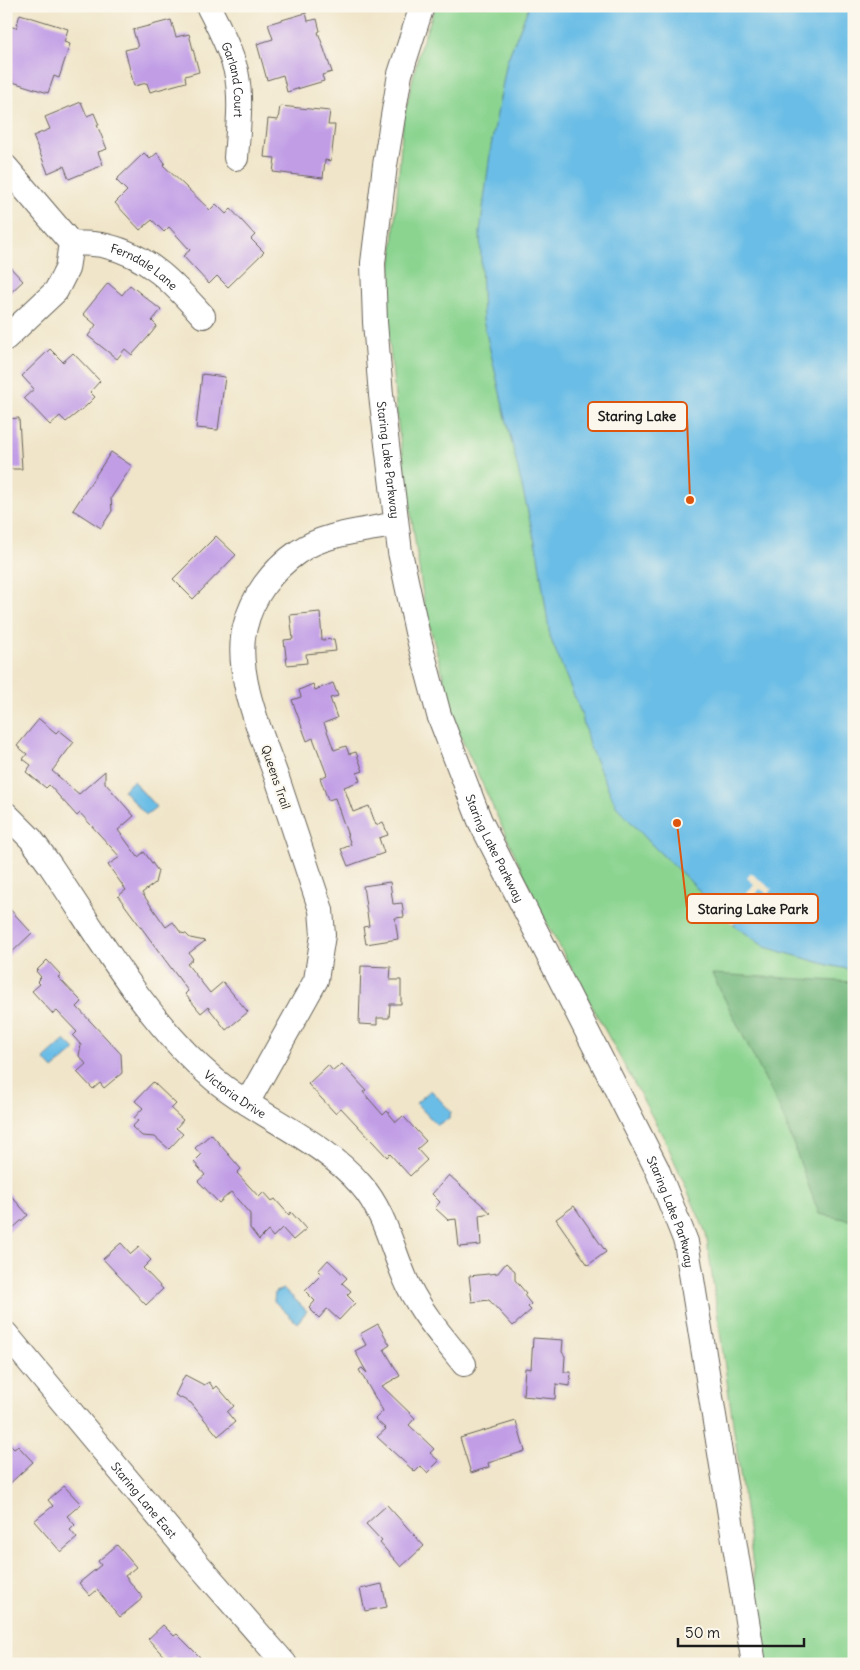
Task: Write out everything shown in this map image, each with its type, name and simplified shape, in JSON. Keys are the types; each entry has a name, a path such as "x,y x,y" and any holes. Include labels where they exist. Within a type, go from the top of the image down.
{"street":[{"name":"Garland Court","path":"208,6 226,44 236,72 239,104 236,158"},
{"name":"Staring Lake Parkway","path":"422,6 398,82 384,165 373,263 375,322 381,395 396,524 417,632 440,715 458,768 480,822 657,1169 686,1242 754,1664"},
{"path":"6,167 71,243 67,269 56,291 6,338"},
{"name":"Ferndale Lane","path":"71,243 106,246 130,254 153,266 174,284 203,316"},
{"name":"Queens Trail","path":"247,1103 316,980 323,935 321,910 251,702 243,664 244,629 256,597 273,574 299,551 327,538 396,524"},
{"name":"Victoria Drive","path":"6,814 31,839 162,1028 192,1060 216,1081 247,1103 323,1150 346,1168 364,1187 382,1219 410,1289 431,1322 464,1364"},
{"name":"Staring Lane East","path":"6,1334 197,1563 285,1664"}],"green space":[{"path":"436,6 854,6 854,1664 767,1664 706,1233 666,1142 543,916 458,731 425,609 398,425 387,320 403,121 420,48"},
{"path":"712,974 854,982 854,1221 819,1214 781,1111"}],"water":[{"path":"529,6 854,6 854,970 832,966 765,947 723,917 616,806 589,745 581,713 550,637 538,555 483,320 480,232 491,146 507,61"},
{"path":"133,781 156,807 146,815 123,790"},
{"path":"65,1040 75,1050 53,1069 44,1059"},
{"path":"431,1090 451,1112 449,1119 437,1125 416,1103"},
{"path":"284,1289 307,1311 297,1323 274,1301 275,1292"}],"pier":[{"path":"751,873 772,889 768,894 760,889 733,924 727,920 754,884 747,878"}],"building":[{"path":"306,13 308,21 317,19 320,31 318,32 332,72 322,75 324,81 287,92 283,75 267,80 257,44 273,39 268,24"},
{"path":"20,14 68,29 64,42 70,44 59,78 54,76 48,93 6,80 6,25 16,28"},
{"path":"171,20 176,37 189,34 199,72 185,76 186,82 150,92 147,83 134,86 125,50 138,47 133,30"},
{"path":"81,102 87,116 94,113 99,125 97,125 107,149 98,152 103,165 69,179 64,166 48,173 33,136 50,129 45,117"},
{"path":"280,106 330,111 328,125 335,125 331,161 325,160 323,178 273,172 275,158 264,157 268,119 278,120"},
{"path":"144,153 150,159 157,153 165,163 163,165 210,210 216,204 226,214 231,209 255,235 251,239 264,252 228,287 217,276 209,284 183,256 190,250 169,227 164,232 152,220 140,230 115,203 127,191 116,180"},
{"path":"6,263 23,281 6,297"},
{"path":"108,283 122,295 130,285 161,310 152,321 157,326 132,355 125,349 117,359 88,336 96,325 83,314"},
{"path":"50,349 63,362 73,353 100,381 90,392 95,397 86,406 66,422 60,416 50,425 24,398 34,389 22,376"},
{"path":"202,374 225,377 218,430 196,428"},
{"path":"19,418 22,469 6,469 6,419"},
{"path":"111,452 132,466 111,498 112,511 101,528 73,510"},
{"path":"216,536 236,555 193,599 173,579"},
{"path":"320,612 322,640 334,639 336,651 306,654 307,663 287,665 284,640 293,639 290,615"},
{"path":"333,683 338,696 330,698 337,718 324,723 334,750 346,746 349,754 356,752 363,771 357,773 360,781 344,787 353,812 369,806 376,825 383,822 388,835 379,838 384,853 348,866 341,849 351,845 335,798 328,800 320,778 327,775 313,738 307,741 292,700 301,697 299,690 313,684 315,690"},
{"path":"39,719 56,733 59,730 74,742 52,771 79,794 105,771 105,783 134,816 118,830 138,857 144,852 158,871 155,883 142,893 166,927 173,922 181,933 186,934 190,938 205,941 189,953 193,959 187,964 210,993 223,982 248,1012 226,1030 208,1007 201,1013 185,994 188,991 118,896 126,890 108,865 120,857 80,813 77,816 49,785 46,788 26,772 31,765 23,759 27,754 17,746"},
{"path":"390,882 393,904 402,903 404,917 395,918 398,939 366,944 363,927 369,926 363,886"},
{"path":"6,905 32,933 6,958"},
{"path":"47,960 61,975 58,977 82,1002 77,1007 121,1054 122,1073 104,1088 100,1083 93,1089 77,1072 86,1064 79,1056 81,1045 73,1036 77,1032 57,1011 53,1014 32,991 40,984 37,981 41,977 36,971"},
{"path":"361,966 391,967 390,980 401,980 401,1004 390,1004 389,1018 377,1018 377,1025 359,1024"},
{"path":"342,1064 366,1090 363,1092 383,1115 387,1111 396,1122 403,1116 426,1141 417,1149 427,1160 410,1176 390,1154 387,1157 341,1108 335,1113 308,1084 328,1065 333,1071"},
{"path":"153,1082 176,1104 171,1109 183,1120 176,1128 183,1134 169,1149 155,1137 142,1136 132,1127 138,1121 134,1118 143,1108 135,1101"},
{"path":"211,1134 241,1169 237,1173 259,1197 264,1192 272,1201 275,1199 289,1215 291,1212 306,1229 293,1240 282,1228 273,1237 268,1231 259,1240 250,1228 250,1214 231,1192 219,1203 198,1181 205,1175 194,1162 201,1155 195,1148"},
{"path":"449,1175 491,1213 479,1215 481,1245 459,1247 456,1219 448,1220 435,1208 440,1202 432,1194"},
{"path":"6,1190 28,1215 6,1234"},
{"path":"574,1206 606,1252 588,1265 556,1219"},
{"path":"121,1243 131,1254 139,1247 151,1260 143,1268 163,1289 146,1305 103,1259"},
{"path":"328,1260 347,1278 342,1283 351,1291 347,1295 355,1303 339,1320 327,1309 319,1318 309,1308 315,1301 305,1291 322,1274 318,1271"},
{"path":"506,1263 515,1271 515,1280 526,1293 524,1295 531,1304 528,1307 531,1310 513,1326 489,1300 472,1302 469,1276 498,1273"},
{"path":"378,1324 390,1345 384,1349 400,1376 382,1386 415,1418 409,1425 434,1449 430,1453 439,1461 427,1473 421,1466 415,1472 377,1437 386,1429 375,1419 383,1411 359,1370 362,1368 367,1373 355,1351 366,1345 360,1334"},
{"path":"533,1338 563,1340 564,1372 571,1372 570,1386 556,1384 555,1399 523,1396 525,1368 531,1369"},
{"path":"185,1375 204,1385 209,1382 214,1389 217,1386 234,1406 227,1412 235,1422 218,1436 191,1403 175,1395"},
{"path":"516,1421 525,1451 488,1463 489,1467 471,1473 460,1438"},
{"path":"6,1441 14,1449 18,1446 33,1462 6,1487"},
{"path":"64,1486 81,1504 67,1516 75,1525 70,1530 77,1538 61,1552 34,1521 53,1506 48,1500"},
{"path":"387,1505 424,1546 401,1567 380,1543 382,1541 366,1524"},
{"path":"117,1545 136,1567 125,1576 143,1598 120,1617 97,1590 90,1596 79,1583 101,1565 98,1561"},
{"path":"382,1584 387,1607 365,1611 360,1589"},
{"path":"163,1625 174,1636 177,1634 200,1657 193,1664 180,1664 174,1657 169,1662 148,1639"}],"place":[{"name":"Staring Lake","path":"690,500"},
{"name":"Staring Lake Park","path":"677,823"}]}
